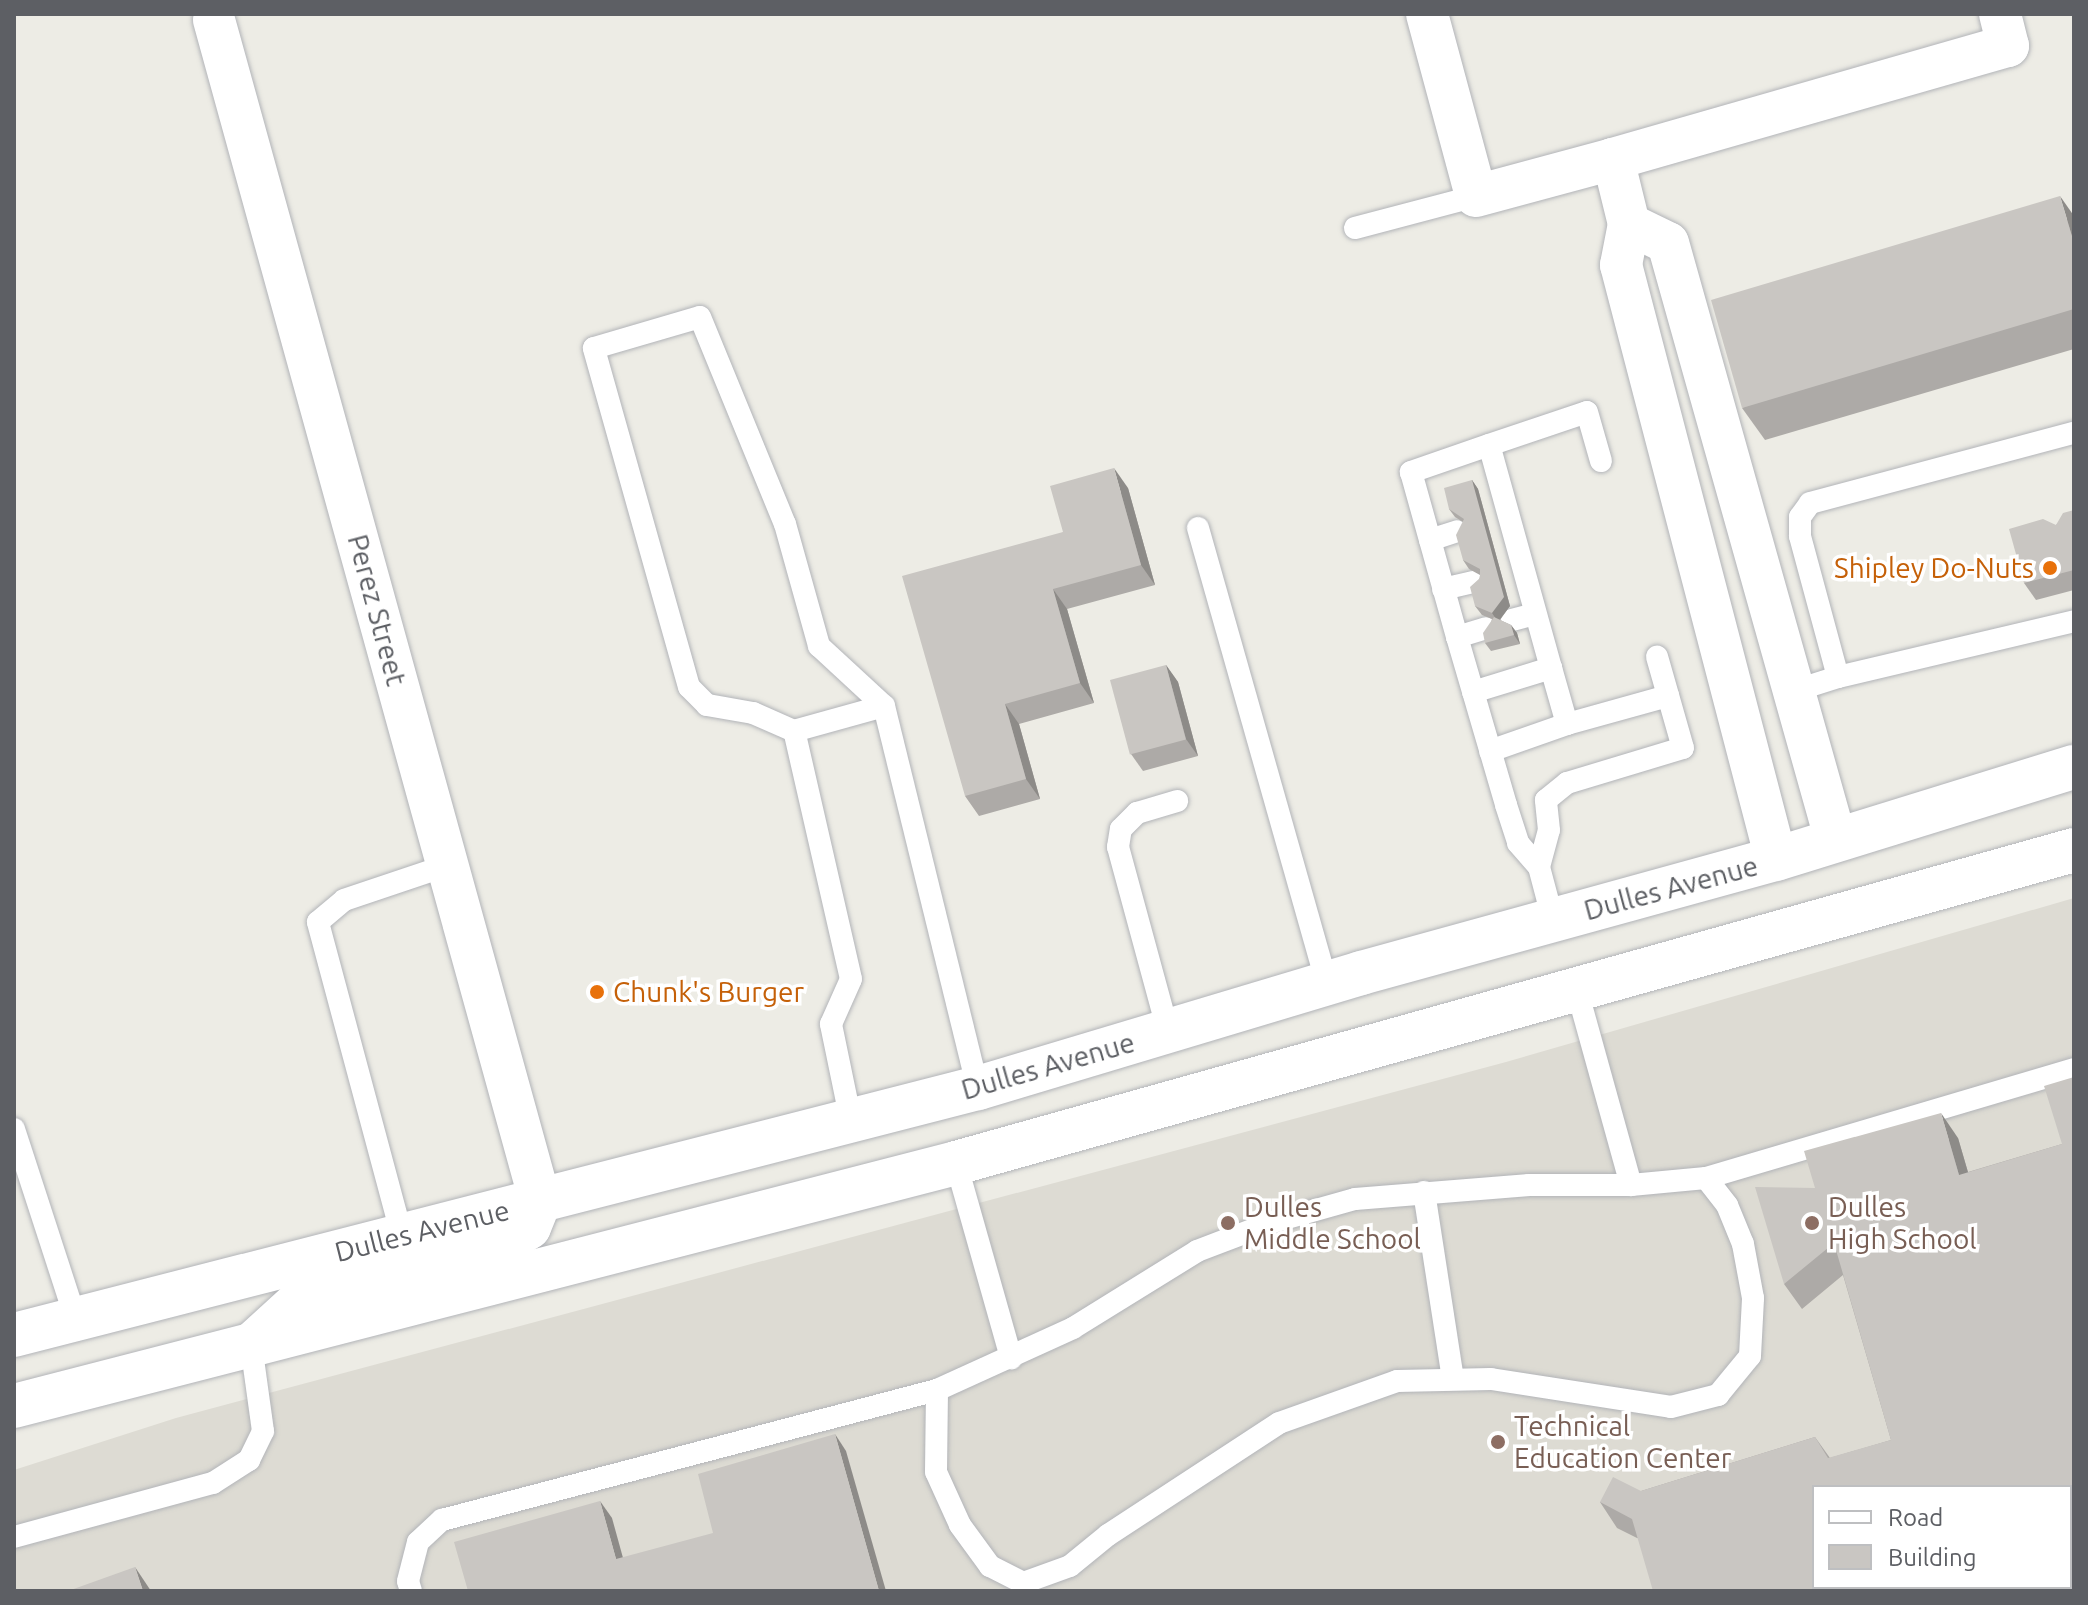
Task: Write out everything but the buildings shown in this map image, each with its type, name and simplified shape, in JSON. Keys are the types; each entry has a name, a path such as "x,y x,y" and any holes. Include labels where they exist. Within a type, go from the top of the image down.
{"main road":[{"name":"Dulles Avenue","path":"14,1335 978,1088 1327,984 1776,859 2074,767"},
{"path":"14,1406 956,1163 2074,850"},
{"path":"251,1345 302,1299 493,1249 529,1227 540,1200"}],"street":[{"path":"1427,14 1476,196 2008,46 2000,14"},
{"name":"Perez Street","path":"214,20 540,1200"},
{"path":"1613,159 1629,224 1621,265 1776,859"},
{"path":"1629,224 1668,243 1797,690 1836,841"}],"lane":[{"path":"1355,228 1476,196"},
{"path":"884,706 794,731 753,713 707,705 689,687 594,348 700,317 785,524 819,646 884,706 978,1088"},
{"path":"1553,920 1539,867 1518,843 1411,472 1587,412 1601,461"},
{"path":"1838,677 1800,536 1800,517 1810,503 2074,433"},
{"path":"1489,445 1497,518 1511,570 1535,614 1567,724"},
{"path":"1198,528 1327,984"},
{"path":"1430,540 1457,531"},
{"path":"1443,589 1473,582"},
{"path":"1512,620 1535,614"},
{"path":"1797,690 1838,677 2074,621"},
{"path":"1457,637 1486,628"},
{"path":"1539,867 1549,830 1546,800 1556,791 1567,783 1683,748 1657,657"},
{"path":"1473,692 1551,668"},
{"path":"1490,751 1567,724 1668,696"},
{"path":"794,731 851,979 831,1024 851,1121"},
{"path":"1168,1031 1118,847 1121,829 1137,813 1177,801"},
{"path":"402,1236 318,922 323,912 344,900 448,865"},
{"path":"1576,987 1631,1185"},
{"path":"411,1591 408,1581 418,1542 442,1520 937,1390 1073,1328 1197,1251 1355,1199 1424,1192 1631,1185 1706,1178 2074,1069"},
{"path":"14,1129 76,1320"},
{"path":"956,1163 1011,1358"},
{"path":"937,1390 936,1472 960,1525 990,1566 1023,1583 1070,1566 1108,1535 1279,1423 1397,1381 1491,1379 1671,1407 1718,1395 1750,1356 1753,1298 1743,1244 1727,1205 1706,1178"},
{"path":"1424,1192 1453,1379"},
{"path":"14,1537 213,1483 249,1460 263,1431 251,1345"}],"shaded area":[{"path":"2074,898 2074,1591 14,1591 14,1470 176,1418 1506,1062"}],"place":[{"name":"Shipley Do-Nuts","path":"2050,568"},
{"name":"Chunk's Burger","path":"597,992"},
{"name":"Dulles Middle School","path":"1228,1223"},
{"name":"Dulles High School","path":"1812,1223"},
{"name":"Technical Education Center","path":"1498,1442"}]}
